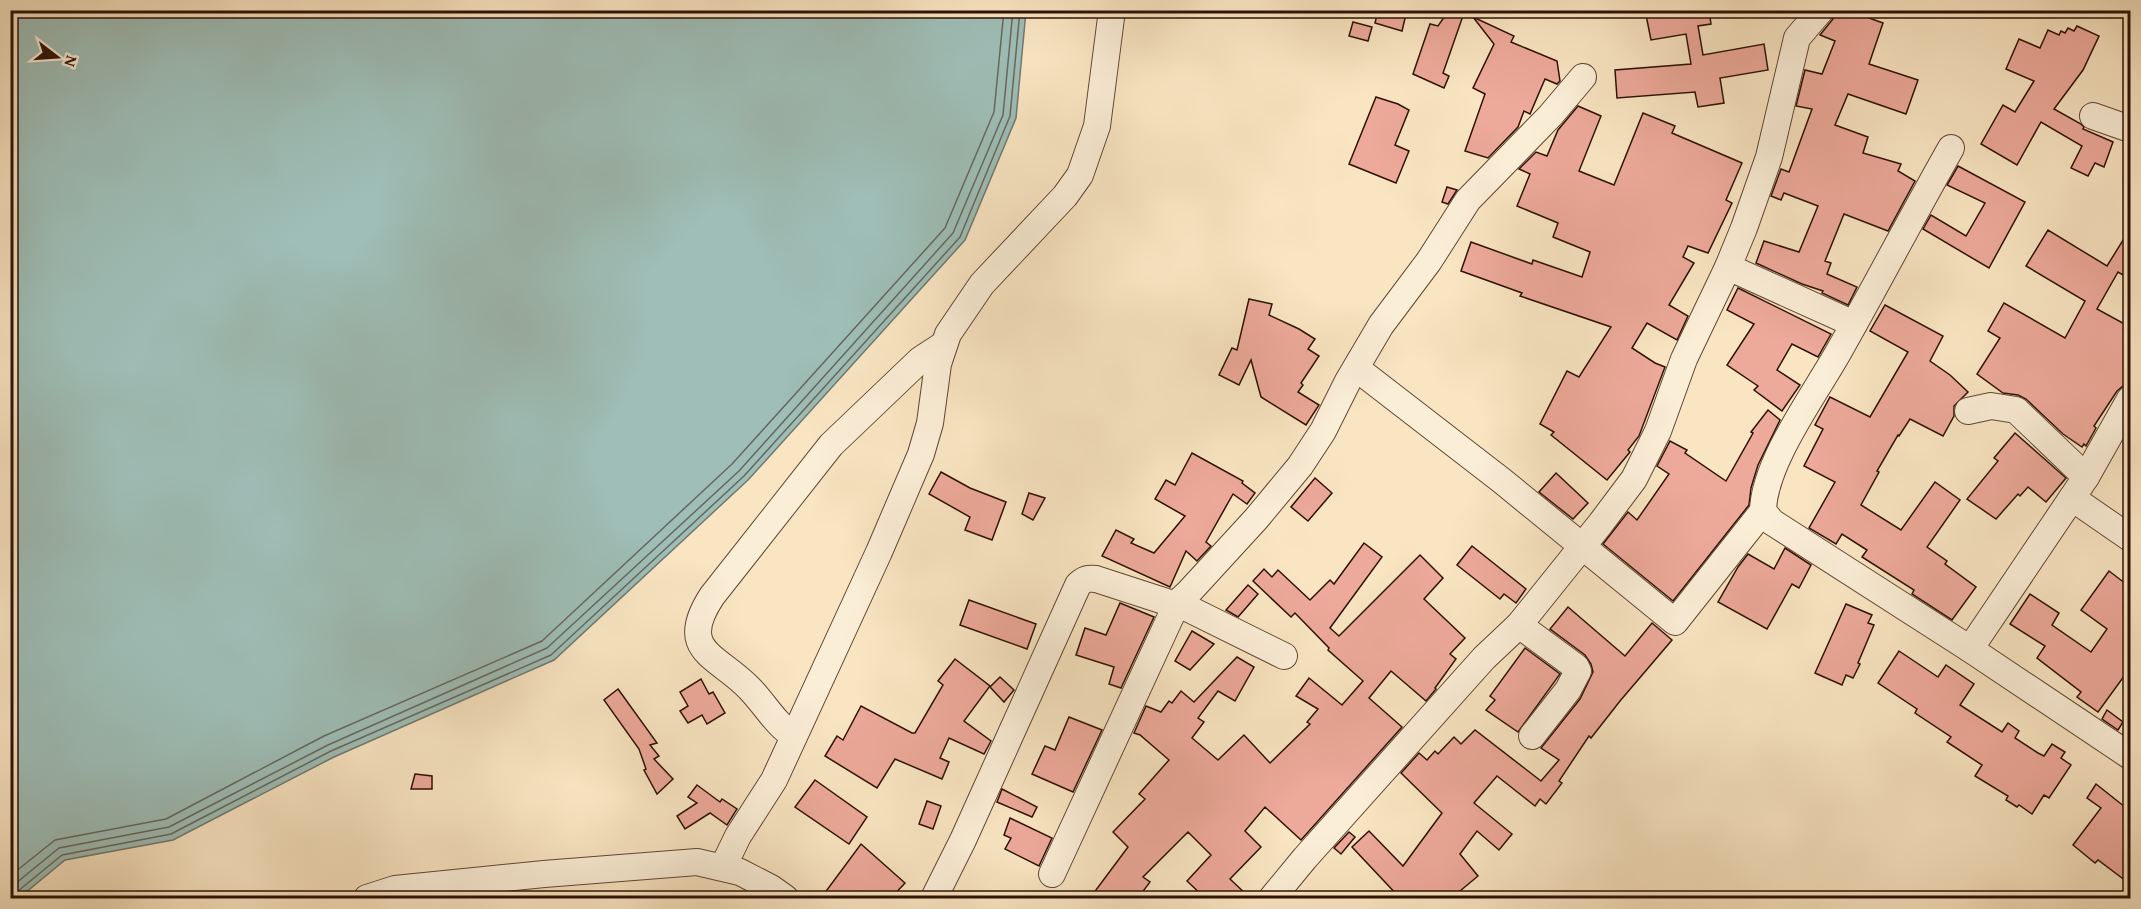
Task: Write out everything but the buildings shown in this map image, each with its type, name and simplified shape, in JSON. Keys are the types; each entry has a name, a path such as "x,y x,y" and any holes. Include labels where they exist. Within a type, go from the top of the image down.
{"street":[{"path":"723,867 738,836 774,780 879,552 927,439 943,345 956,320 982,284 1065,196 1080,175 1097,126 1112,10"},
{"path":"1272,898 1484,658 1519,625 1634,478 1658,431 1684,359 1728,267 1769,157 1797,38 1821,10"},
{"path":"1052,874 1178,603 1256,519 1300,466 1323,431 1381,325 1429,261 1468,200 1521,148 1583,77"},
{"path":"2093,116 2130,129"},
{"path":"1356,368 1501,480 1674,622 1763,511 1770,476 1793,427 1854,324 1951,148"},
{"path":"1728,267 1854,324"},
{"path":"794,736 780,725 740,680 708,654 698,635 697,626 700,614 831,445 920,360 943,345"},
{"path":"1970,649 2086,477 2130,399"},
{"path":"1968,411 1991,406 2016,410 2086,477"},
{"path":"2072,498 2130,538"},
{"path":"1763,511 1772,522 1970,649 2130,756"},
{"path":"934,898 963,840 1078,585 1088,578 1170,603 1178,603 1284,656"},
{"path":"1519,625 1576,667 1578,672 1568,690 1532,736"},
{"path":"367,898 395,889 696,862 723,867 754,879 785,898"}],"water":[{"path":"10,11 1026,11 1016,118 965,240 748,480 554,660 334,757 173,840 65,860 19,898 10,898"}]}
